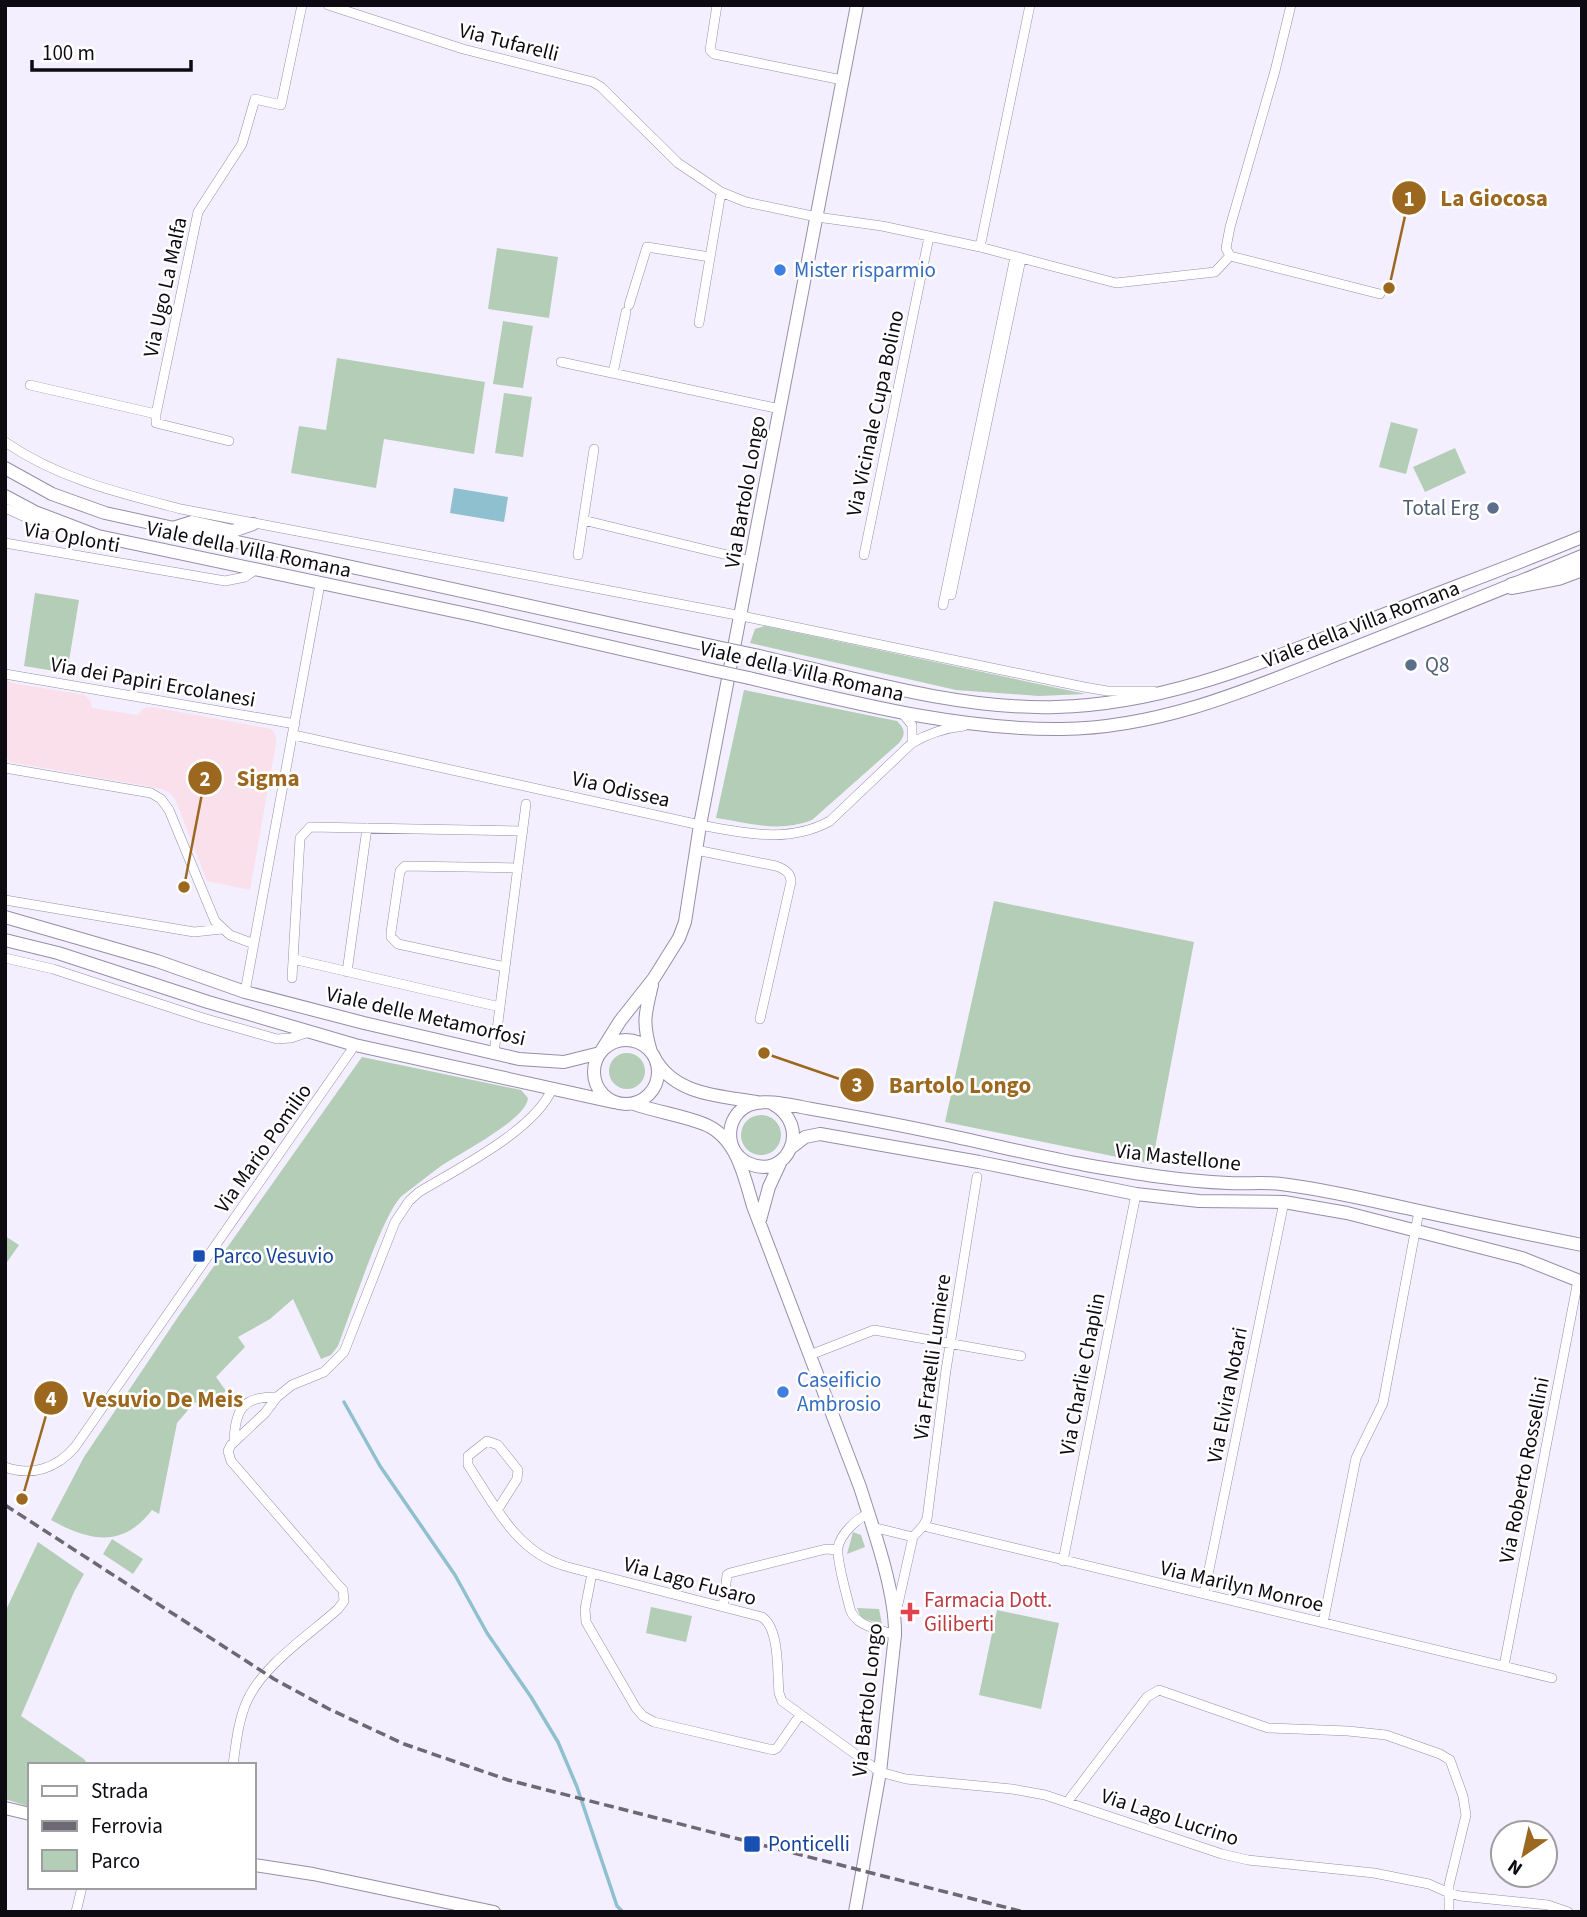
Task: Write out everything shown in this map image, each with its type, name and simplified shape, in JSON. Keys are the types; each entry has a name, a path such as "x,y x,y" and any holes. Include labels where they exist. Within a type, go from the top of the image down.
{"highway":[{"path":"1512,586 1558,577 1582,568"}],"street":[{"name":"Via Ugo La Malfa","path":"156,414 198,212 242,144 255,99 281,105 302,5"},
{"name":"Via Tufarelli","path":"328,5 463,49 579,77 601,87 678,163 721,192"},
{"path":"717,5 710,50 714,54 842,80"},
{"name":"Via Bartolo Longo","path":"600,1053 620,1021 654,978 679,938 685,922 700,825 857,5"},
{"path":"980,247 1030,5"},
{"path":"1291,5 1226,248 1230,256 1380,294"},
{"path":"699,323 721,192 765,208 882,226 980,247 1116,283 1207,274 1222,267 1230,256"},
{"name":"Via Vicinale Cupa Bolino","path":"864,555 929,237"},
{"path":"613,373 627,308 647,247 710,257"},
{"path":"951,595 1018,258"},
{"path":"943,605 1018,258"},
{"path":"561,362 780,409"},
{"path":"30,386 156,414 156,423 229,441"},
{"name":"Viale della Villa Romana","path":"5,442 29,458 97,488 181,509 742,616 1084,687 1107,691 1175,691"},
{"path":"578,555 594,449"},
{"name":"Viale della Villa Romana","path":"5,468 52,494 90,509 913,691 994,706 1054,708 1092,705 1132,701 1175,691 1292,650 1582,537"},
{"name":"Viale della Villa Romana","path":"5,496 35,512 98,536 477,617 903,714 1062,729 1142,721 1205,705 1512,586 1582,556"},
{"path":"5,508 47,527 69,526"},
{"path":"583,520 752,561"},
{"path":"170,528 192,522 233,531 254,524"},
{"name":"Via Oplonti","path":"5,543 225,581 245,577 256,570"},
{"path":"242,1013 320,584"},
{"name":"Via dei Papiri Ercolanesi","path":"5,674 295,729"},
{"path":"903,714 912,725 912,743"},
{"name":"Via Odissea","path":"295,729 700,825 763,836 796,835 816,829 830,821 912,743 925,735 945,729 979,723"},
{"path":"5,768 151,793 161,799 169,810 209,911 222,929 242,941 254,944"},
{"path":"494,1053 526,803"},
{"path":"292,978 300,838 310,827 523,831"},
{"path":"347,972 367,828"},
{"path":"696,850 776,866 791,876 760,1019"},
{"path":"505,967 398,944 391,937 391,932 400,871 405,866 518,868"},
{"path":"5,900 194,932 222,929"},
{"name":"Viale delle Metamorfosi","path":"5,917 157,961 245,992 519,1059 553,1062 577,1060 600,1053"},
{"name":"Viale delle Metamorfosi","path":"5,940 58,953 242,1013 355,1045 613,1102"},
{"name":"Viale delle Metamorfosi","path":"5,958 53,969 277,1039 309,1032"},
{"path":"293,959 500,1007"},
{"name":"Via Bartolo Longo","path":"653,1057 645,1031 644,1016 654,978"},
{"path":"355,1045 364,1023"},
{"path":"653,1057 658,1078 653,1090 644,1099 624,1105 604,1097 596,1084 594,1065 607,1046 621,1040 638,1042 653,1057 664,1073 677,1083 698,1091 771,1103 781,1108 788,1116 794,1136 792,1147 781,1161 769,1187 760,1220"},
{"name":"Via Mario Pomilio","path":"5,1467 27,1472 47,1468 63,1460 75,1447 355,1045"},
{"path":"233,1763 240,1720 246,1702 255,1688 270,1670 338,1609 344,1601 344,1595 231,1461 229,1451 234,1442 265,1413 277,1397 292,1385 324,1372 344,1352 395,1222 409,1201 514,1131 538,1111 552,1089"},
{"path":"757,1102 741,1110 731,1125 730,1142 747,1163 755,1166 773,1165 781,1161"},
{"name":"Via Mastellone","path":"771,1103 933,1132 1084,1165 1170,1179 1230,1184 1279,1184 1582,1245"},
{"name":"Via Bartolo Longo","path":"634,1104 704,1124 720,1134 734,1150 870,1521 895,1614 895,1634 880,1772 855,1912"},
{"name":"Via Mastellone","path":"792,1147 805,1137 820,1134 979,1162 1136,1194 1199,1201 1284,1202 1416,1229 1522,1258 1580,1281"},
{"name":"Via Fratelli Lumiere","path":"923,1527 927,1519 977,1177"},
{"name":"Via Charlie Chaplin","path":"1063,1561 1136,1194"},
{"name":"Via Elvira Notari","path":"1204,1594 1284,1202"},
{"path":"1323,1623 1356,1458 1383,1403 1419,1211"},
{"name":"Via Roberto Rossellini","path":"1504,1667 1580,1281"},
{"path":"810,1355 874,1330 1021,1356"},
{"path":"234,1442 234,1424 238,1412 254,1398 277,1397"},
{"name":"Via Lago Fusaro","path":"498,1509 517,1479 517,1469 498,1445 486,1441 468,1456 467,1461 498,1509 526,1546 543,1559 566,1567 762,1617 772,1625 779,1697 880,1772"},
{"path":"895,1634 860,1623 853,1618 838,1550 852,1526 870,1521 913,1537"},
{"path":"895,1614 913,1537 923,1527"},
{"name":"Via Marilyn Monroe","path":"923,1527 1552,1678"},
{"path":"723,1607 727,1575 730,1573 826,1549 838,1550"},
{"path":"592,1573 585,1609 586,1622 635,1708 643,1716 773,1750 800,1715"},
{"path":"1068,1801 1147,1697 1159,1690 1268,1728 1386,1735 1447,1757 1455,1769 1466,1815 1449,1893 1450,1912"},
{"name":"Via Lago Lucrino","path":"880,1772 906,1779 1028,1791 1068,1801 1222,1854 1248,1860 1374,1872 1429,1884 1449,1893 1548,1905 1568,1912"},
{"path":"5,1808 28,1814"},
{"path":"256,1865 313,1874 494,1912"},
{"path":"76,1912 82,1889"}],"shaded area":[{"path":"5,679 12,683 85,695 92,708 138,715 144,708 152,707 272,729 276,743 250,890 207,881 175,799 170,793 162,789 10,762 5,754"}],"green space":[{"path":"497,248 558,257 549,318 488,309"},
{"path":"503,321 533,326 523,388 493,384"},
{"path":"337,358 485,382 474,454 384,439 376,488 291,473 299,426 326,430"},
{"path":"504,393 532,397 523,457 495,453"},
{"path":"1391,422 1418,429 1406,474 1379,467"},
{"path":"1455,448 1466,473 1425,492 1413,467"},
{"path":"35,593 79,600 67,673 24,666"},
{"path":"765,626 1086,694 1039,696 956,690 750,643 755,629"},
{"path":"744,690 897,721 904,734 899,743 812,820 776,826 716,818"},
{"path":"994,901 1194,942 1152,1164 945,1122"},
{"path":"627,1053 640,1058 645,1071 640,1084 627,1089 614,1084 609,1071 614,1058"},
{"path":"362,1057 521,1090 528,1098 525,1107 504,1126 437,1169 395,1204 377,1242 338,1346 331,1355 321,1359 293,1299 270,1319 238,1337 245,1347 216,1377 226,1391 201,1409 195,1402 177,1423 159,1514 152,1510 129,1531 104,1538 79,1533 51,1520 84,1457 180,1314"},
{"path":"761,1115 775,1121 781,1135 775,1149 761,1155 747,1149 741,1135 747,1121"},
{"path":"5,1236 19,1245 5,1265"},
{"path":"853,1532 861,1535 865,1547 847,1554"},
{"path":"112,1539 143,1559 133,1574 103,1554"},
{"path":"38,1542 84,1574 21,1716 87,1763 28,1763 28,1806 5,1799 5,1612"},
{"path":"651,1607 692,1616 686,1642 646,1633"},
{"path":"857,1608 879,1609 882,1624 861,1618"},
{"path":"997,1610 1059,1623 1041,1709 979,1695"}],"water":[{"path":"454,488 508,497 504,522 450,513"}],"waterway":[{"path":"344,1402 380,1466 455,1575 487,1633 558,1742 577,1787 617,1906 623,1912"}],"railway":[{"path":"5,1505 274,1679 329,1709 404,1744 508,1780 1024,1912"}],"place":[{"name":"Mister risparmio","path":"780,270"},
{"name":"La Giocosa","path":"1389,288"},
{"name":"Total Erg","path":"1493,508"},
{"name":"Q8","path":"1411,665"},
{"name":"Sigma","path":"184,887"},
{"name":"Bartolo Longo","path":"764,1053"},
{"name":"Parco Vesuvio","path":"199,1256"},
{"name":"Caseificio Ambrosio","path":"783,1392"},
{"name":"Vesuvio De Meis","path":"22,1499"},
{"name":"Farmacia Dott. Giliberti","path":"910,1612"},
{"name":"Ponticelli","path":"752,1844"}]}
